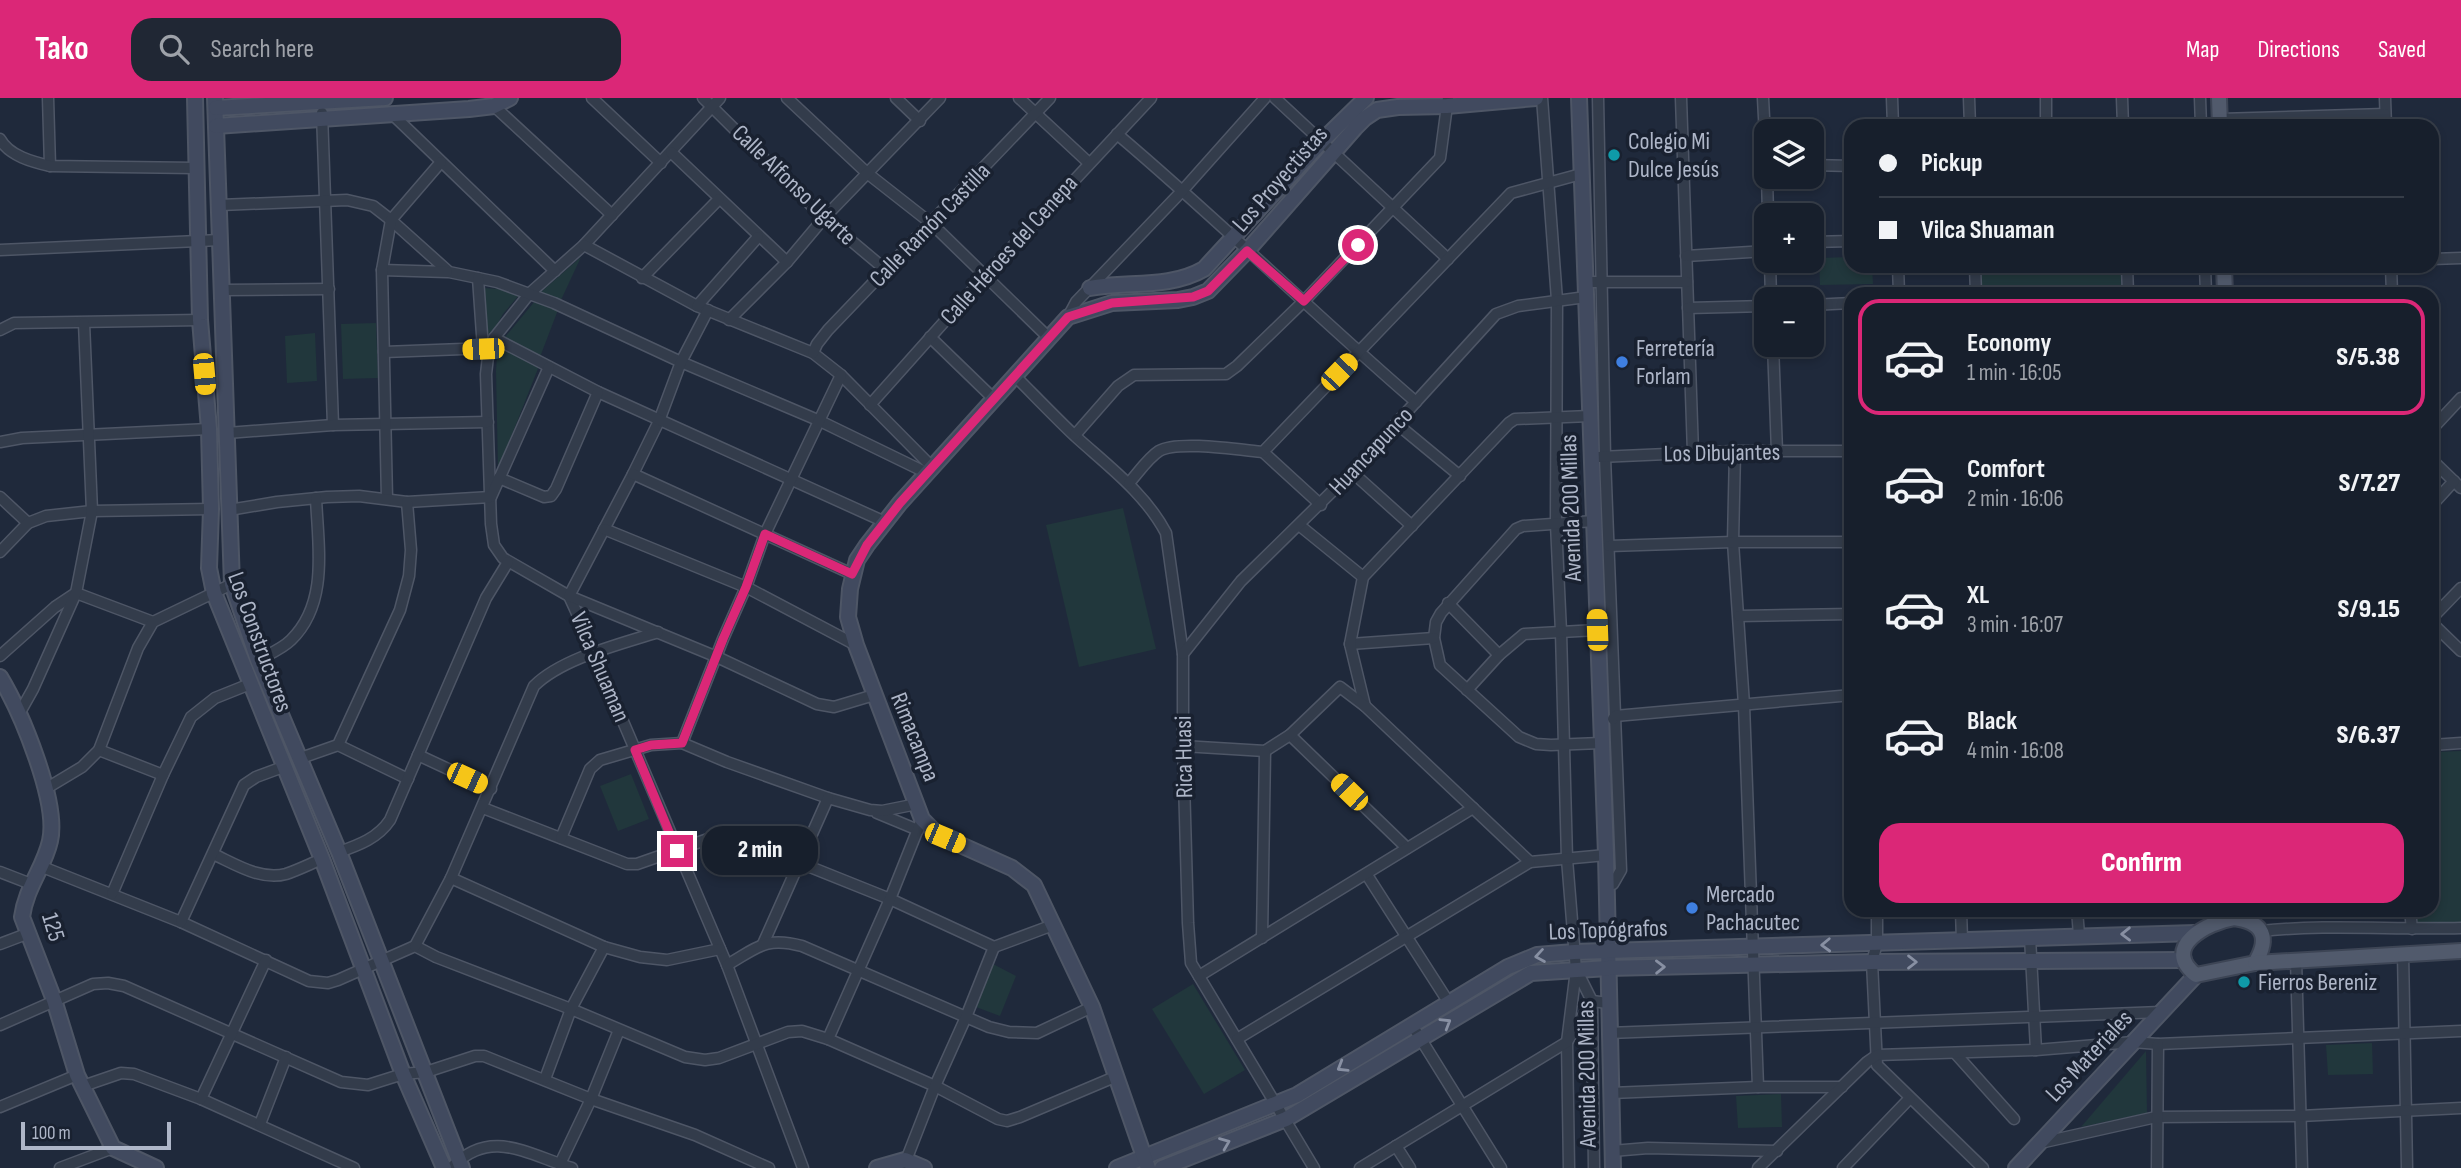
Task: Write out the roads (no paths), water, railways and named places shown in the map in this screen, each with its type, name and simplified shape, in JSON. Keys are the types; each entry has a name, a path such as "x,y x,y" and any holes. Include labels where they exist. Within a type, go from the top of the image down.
{"main road":[{"name":"Los Constructores","path":"195,98 200,320 209,429 209,568 214,593 322,859 403,1074 444,1168"},
{"path":"215,103 385,98"},
{"path":"216,126 494,106 510,98"},
{"path":"1090,288 1189,278 1204,270 1322,141 1366,98"},
{"name":"Los Proyectistas","path":"1068,317 1112,303 1193,297 1208,291 1247,251 1334,151 1365,118 1377,110 1447,102 1536,98"},
{"name":"Avenida 200 Millas","path":"1579,98 1581,174 1591,287 1590,416 1599,457 1594,521 1606,855 1613,1168"},
{"path":"2219,98 2220,119"},
{"name":"Los Constructores","path":"215,103 232,584 258,660 301,758 426,1072 458,1165"},
{"name":"Rimacampa","path":"1068,317 993,398 867,545 852,574 848,617 874,695 917,804 920,824 1027,877 1034,885 1092,1007 1146,1163"},
{"name":"125","path":"0,677 19,714 47,788 52,829 50,842 31,884 22,917 54,1000 80,1081 113,1148"},
{"path":"2233,917 2210,924 2194,933 2188,942 2184,960 2188,969 2196,975 2255,963 2461,950"},
{"path":"2250,917 2272,947 2296,960"},
{"name":"Los Topógrafos","path":"1117,1168 1146,1163 1297,1095 1525,959 1574,952 2194,933"},
{"path":"2255,963 2263,946 2262,934"},
{"name":"Los Topógrafos","path":"1162,1168 1286,1119 1531,973 1608,968 1872,962 2184,960"},
{"name":"Los Materiales","path":"2015,1168 2196,975"},
{"path":"113,1148 156,1168"},
{"path":"877,1168 904,1164 925,1168"}],"street":[{"path":"48,98 50,166"},
{"path":"592,98 661,163"},
{"name":"Calle Alfonso Ugarte","path":"703,98 824,218 886,270"},
{"path":"486,349 530,293 584,245 720,98"},
{"path":"787,98 867,173 932,224 1049,338"},
{"path":"896,98 920,121"},
{"path":"729,320 940,98"},
{"path":"1019,98 1089,163"},
{"name":"Calle Ramón Castilla","path":"813,353 828,330 1050,98"},
{"name":"Calle Héroes del Cenepa","path":"870,405 985,276 1151,98"},
{"path":"1068,317 1076,302 1183,190 1265,98"},
{"path":"1275,98 1448,259"},
{"path":"1542,98 1557,300 1556,524 1567,859 1576,970 1567,1042 1569,1168"},
{"path":"1598,98 1591,287 1599,457 1609,546 1621,870 1613,884 1605,886"},
{"path":"1681,98 1693,453"},
{"path":"1763,98 1764,119"},
{"path":"1892,98 1893,119"},
{"path":"1969,98 1970,119"},
{"path":"2046,98 2046,119"},
{"path":"2122,98 2123,119"},
{"path":"2200,98 2201,119"},
{"path":"2385,98 2385,119"},
{"path":"322,101 334,425"},
{"path":"1075,435 1118,386 1134,375 1226,374 1237,366 1304,301 1440,158 1447,102"},
{"path":"494,106 612,215"},
{"path":"392,114 555,271"},
{"path":"2282,119 2385,114"},
{"path":"1117,134 1183,190 1416,402"},
{"path":"0,139 3,145 13,152 50,166 195,167"},
{"path":"671,152 787,262"},
{"path":"387,499 382,270 391,220 441,162"},
{"path":"1824,166 1844,166"},
{"path":"1263,452 1511,193 1581,174"},
{"path":"642,278 719,199"},
{"path":"220,205 347,200 366,203 391,220 449,272"},
{"path":"697,306 758,237"},
{"path":"0,250 220,240"},
{"path":"1824,242 1844,241"},
{"path":"584,245 697,306 813,353 841,375 930,470"},
{"path":"1686,256 1754,252"},
{"path":"2439,259 2461,258"},
{"path":"382,270 449,272 530,293 930,470"},
{"path":"339,852 366,842 383,830 408,779 486,597 508,562 494,545 486,349 478,278"},
{"name":"Huancapunco","path":"1183,654 1241,581 1321,505 1496,314 1518,306 1557,300 1591,287 1687,282"},
{"path":"222,290 329,289"},
{"path":"1824,304 1844,303"},
{"path":"1688,308 1754,306"},
{"path":"708,310 681,362 659,421 569,596 717,657 825,706 834,707 874,695"},
{"path":"0,330 14,323 200,320"},
{"path":"19,714 76,593 92,512 84,323"},
{"path":"930,337 993,398"},
{"path":"494,338 659,421 886,522"},
{"path":"384,352 486,349"},
{"path":"1773,357 1777,452"},
{"path":"491,497 549,367"},
{"path":"682,743 765,534 841,375"},
{"name":"Rica Huasi","path":"1014,375 1129,483 1157,516 1166,533 1183,654 1183,746 1191,962 1314,1168"},
{"path":"499,478 544,496 551,496 598,392"},
{"path":"2439,422 2461,398"},
{"path":"1366,706 1350,644 1363,577 1515,419 1590,416"},
{"path":"227,433 334,425 488,422"},
{"path":"1398,424 1460,476"},
{"path":"1,440 209,429"},
{"path":"1129,483 1160,450 1222,447 1263,452 1321,505"},
{"name":"Los Dibujantes","path":"1599,457 1844,450"},
{"path":"1735,452 1733,542 1740,616 1758,1087"},
{"path":"2439,466 2458,484 2439,499"},
{"path":"1352,472 1412,526"},
{"path":"633,474 852,574"},
{"path":"229,510 316,498 359,496 408,502 491,497"},
{"path":"0,497 28,523"},
{"path":"258,660 289,642 302,628 313,603 320,573 316,498"},
{"path":"338,745 400,610 410,563 408,502"},
{"path":"0,552 28,523 46,516 211,509"},
{"path":"1594,521 1517,528 1448,603 1436,622 1434,639 1440,665 1519,737 1536,744 1601,743 1615,716"},
{"path":"1299,525 1363,577"},
{"path":"604,529 746,587 856,645"},
{"path":"1609,546 1844,542"},
{"name":"Vilca Shuaman","path":"508,562 569,596 727,965 803,1168"},
{"path":"47,788 82,767 99,750 138,648 153,622 232,584"},
{"path":"2439,611 2461,588"},
{"path":"76,593 153,622"},
{"path":"0,656 55,607 76,593"},
{"path":"1448,603 1499,655"},
{"path":"1740,616 1844,614"},
{"path":"1467,690 1499,655 1524,634 1597,630"},
{"path":"2439,630 2461,651"},
{"path":"40,866 181,922 267,960 299,978 319,983 338,980 415,946 451,878 534,686 542,678 593,653 658,632"},
{"path":"1350,644 1434,639"},
{"path":"112,894 186,726 198,709 215,698 250,684"},
{"path":"1183,746 1265,751 1290,735 1340,687 1366,706 1530,862"},
{"path":"1615,716 1844,696"},
{"path":"1290,735 1407,848"},
{"path":"561,838 590,769 600,760 651,745 682,743 828,798 920,824 828,1039"},
{"path":"2439,745 2461,743"},
{"path":"301,758 338,745 408,779"},
{"path":"99,750 163,775"},
{"path":"1262,938 1265,751"},
{"path":"418,755 491,789"},
{"path":"181,922 244,785 256,777 283,767"},
{"path":"763,944 828,798"},
{"path":"870,810 882,811 917,804"},
{"path":"1199,976 1473,807"},
{"path":"483,808 627,864 637,864 711,838 733,836 890,899 994,947 1054,925"},
{"path":"213,854 271,876 285,874 322,859"},
{"path":"1237,1039 1405,935 1530,862 1606,855"},
{"path":"0,872 31,884"},
{"path":"1367,874 1449,1003"},
{"path":"451,878 604,947 640,957 667,960 720,949"},
{"path":"1877,917 1877,943 1872,962 1879,1068 1983,1168"},
{"path":"1961,917 1962,940"},
{"path":"2078,917 2079,935"},
{"path":"2411,917 2412,929"},
{"path":"2262,934 2312,927 2461,928"},
{"path":"0,944 29,933"},
{"path":"2030,937 2036,1050"},
{"path":"727,965 763,944 786,942 802,946 989,1027 1024,1034 1037,1033 1092,1007"},
{"path":"415,946 436,957 695,1060 719,1058 788,1032 802,1031 828,1039 1007,1121 1020,1118 1117,1076"},
{"path":"545,1079 571,1009 604,947"},
{"path":"904,1164 994,947"},
{"path":"2403,953 2407,1168"},
{"path":"201,1099 267,960"},
{"path":"2296,960 2302,1168"},
{"path":"1576,970 1592,1001 1594,1168"},
{"path":"0,1025 93,984 108,983 124,986 329,1077 351,1084 368,1085 403,1074 426,1072 475,1056 484,1056 591,1099 695,1135 769,1168"},
{"path":"1592,1001 1608,1003"},
{"path":"1360,1168 1567,1042 1592,1001"},
{"path":"1608,1033 2161,1012"},
{"path":"1412,1025 1501,1168"},
{"path":"560,1164 591,1099 619,1030"},
{"path":"1758,1168 1877,1055 2036,1050 2133,1042 2158,1044 2461,1031"},
{"path":"2157,1168 2158,1044"},
{"path":"1955,1053 2014,1119"},
{"path":"260,1124 286,1057"},
{"path":"0,1107 80,1081 121,1073 134,1074 260,1124 354,1168"},
{"path":"1611,1093 1758,1087 1842,1087"},
{"path":"1843,1168 1910,1098"},
{"path":"2040,1143 2157,1117 2300,1115 2461,1108"},
{"path":"458,1165 477,1149 503,1145 572,1168"},
{"path":"1396,1146 1409,1168"},
{"path":"60,1168 113,1148"},
{"path":"1612,1151 1648,1148 1777,1151"}],"place":[{"name":"Colegio Mi Dulce Jesús","path":"1614,155"},
{"name":"Ferretería Forlam","path":"1622,362"},
{"name":"Mercado Pachacutec","path":"1692,908"},
{"name":"Fierros Bereniz","path":"2244,982"}]}
